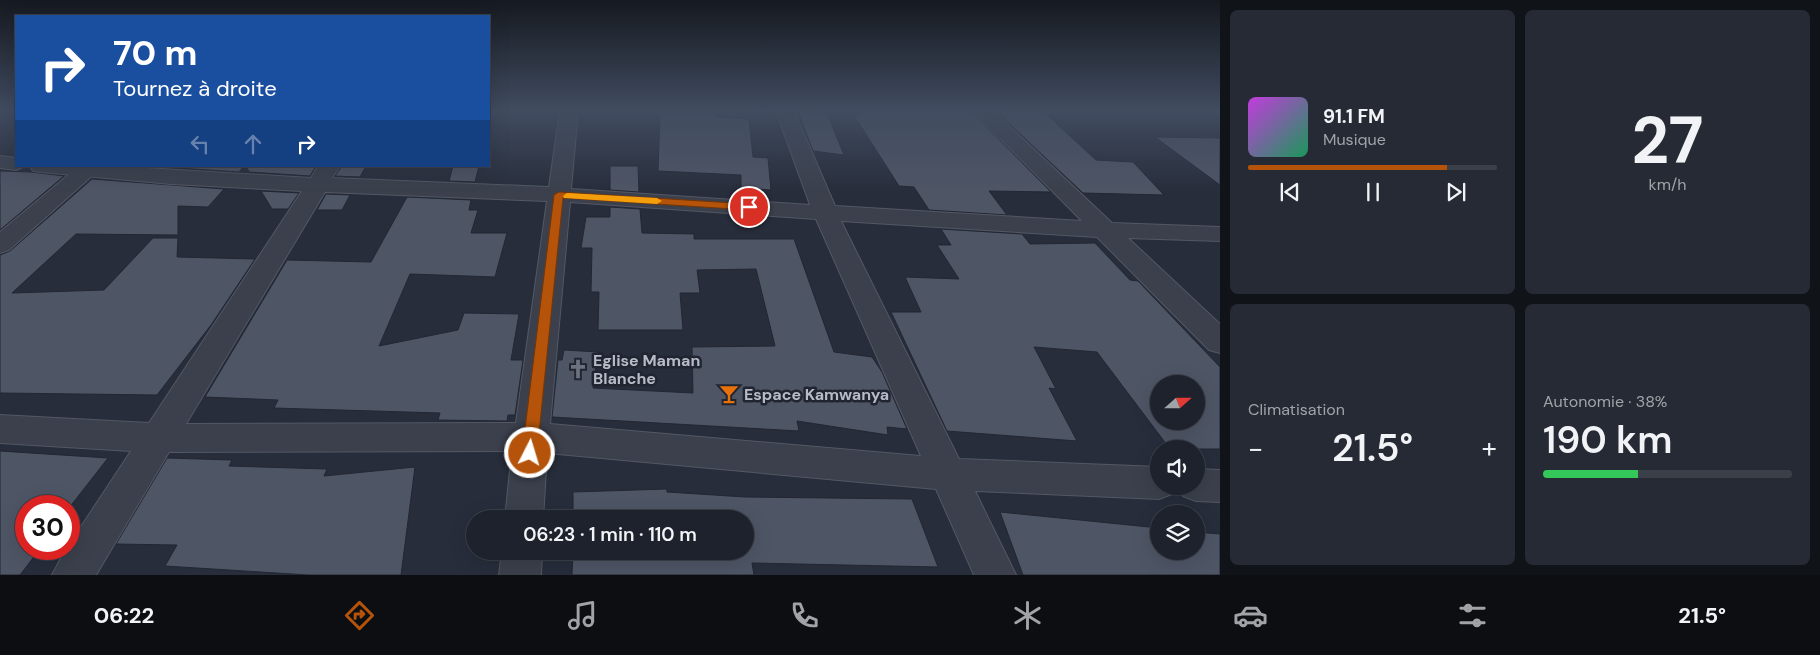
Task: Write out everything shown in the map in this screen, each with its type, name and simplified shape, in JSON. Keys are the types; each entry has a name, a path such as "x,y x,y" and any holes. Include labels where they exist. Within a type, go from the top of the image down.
{"street":[{"path":"525,510 531,437 566,138"},
{"path":"796,138 825,212 996,575"},
{"path":"1009,138 1220,342"},
{"path":"0,162 15,164"},
{"path":"57,167 323,176 559,195 1104,231 1220,234"},
{"path":"0,245 89,169"},
{"path":"72,575 323,176"},
{"path":"0,428 159,438 531,437 948,474 1150,483"},
{"path":"1205,485 1220,486"},
{"path":"520,575 521,560"}],"building":[{"path":"659,138 751,138 753,157 768,158 771,190 741,188 741,175 658,171"},
{"path":"808,138 837,138 844,155 813,151"},
{"path":"868,138 998,138 1051,192 989,191 1007,215 929,210 914,187 899,186"},
{"path":"1024,138 1072,138 1096,160 1133,162 1164,195 1083,193"},
{"path":"1156,138 1220,138 1220,185"},
{"path":"610,166 638,166 639,192 610,190"},
{"path":"163,167 243,167 239,172"},
{"path":"246,167 315,167 310,176 249,172"},
{"path":"341,167 365,167 360,177 335,176"},
{"path":"453,167 479,167 475,182 449,181"},
{"path":"0,171 31,172 64,176 0,230"},
{"path":"92,179 224,189 208,207 178,206 178,235 76,234 12,293 104,290 153,238 178,238 177,257 255,259 211,325 157,395 0,393 0,255 10,251"},
{"path":"261,191 299,193 288,209 272,209"},
{"path":"326,194 350,195 342,210 317,210"},
{"path":"407,197 471,200 469,210 478,210 471,233 507,233 495,277 410,274 379,346 458,330 464,313 519,314 511,360 523,360 515,415 508,415 507,421 438,420 440,413 274,408 278,400 205,397 287,260 371,262"},
{"path":"610,207 640,209 642,233 694,234 694,239 794,239 834,352 872,357 882,372 907,429 887,427 888,435 797,421 799,431 552,417 558,360 562,360 564,350 598,352 593,388 693,393 692,347 775,346 756,269 697,270 700,293 680,293 683,330 598,330 599,292 591,292 592,248 581,248 586,217 610,217"},
{"path":"941,229 1022,234 1030,244 1095,243 1130,280 1138,281 1220,367 1220,449 1205,449 1205,440 1163,440 1156,430 1205,430 1205,375 1150,375 1150,422 1097,352 1034,347 1056,389 1049,388 1077,441 947,431 891,312 921,312 905,277 959,279 937,245 951,245"},
{"path":"0,451 108,458 79,495 15,495 15,560 32,560 20,575 0,575"},
{"path":"167,458 232,460 229,466 327,469 324,476 415,467 401,575 308,575 165,566 177,545 116,544"},
{"path":"667,489 667,492 745,497 912,499 938,567 752,563 754,575 572,575 573,560 754,560 754,510 573,510 573,492"},
{"path":"1000,512 1150,527 1150,560 1205,560 1205,533 1220,534 1220,575 1023,575"}],"slow traffic":[{"path":"567,196 657,201"}],"place":[{"name":"Eglise Maman Blanche","path":"578,369"},
{"name":"Espace Kamwanya","path":"729,394"}],"route":[{"path":"530,453 559,195 749,207"}]}
